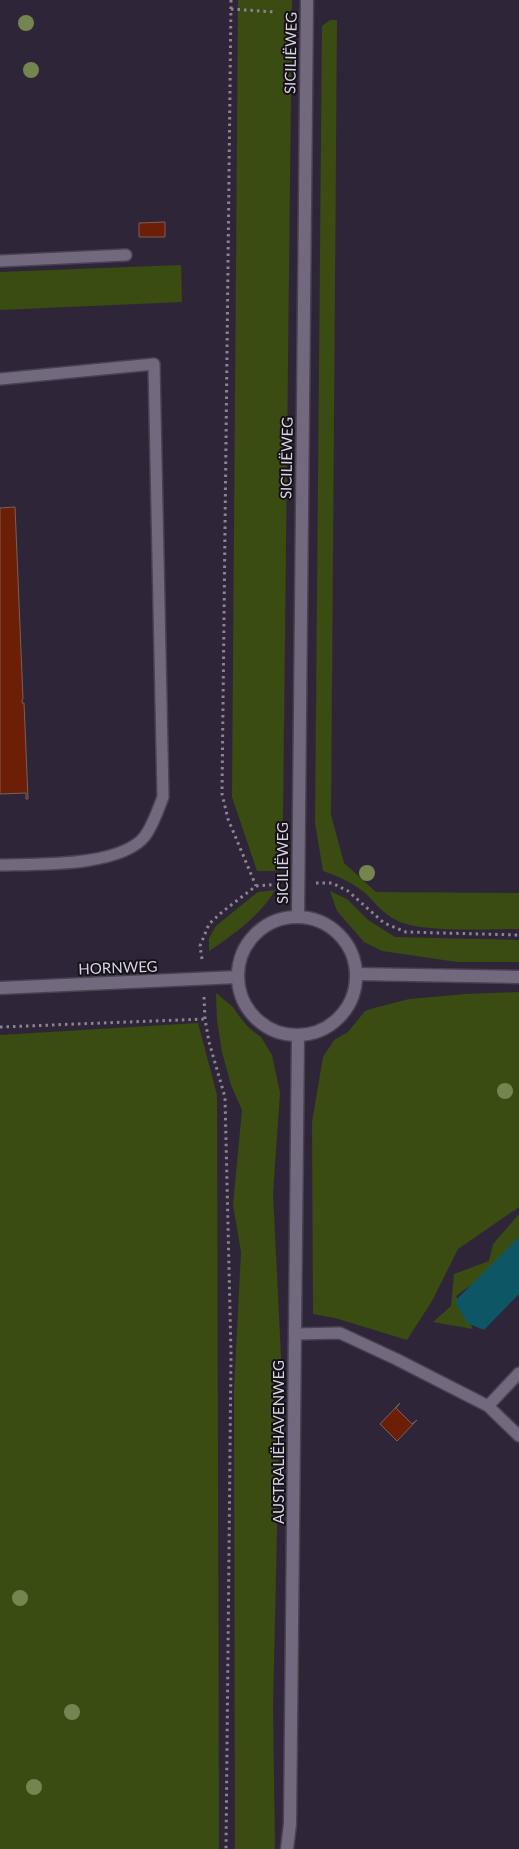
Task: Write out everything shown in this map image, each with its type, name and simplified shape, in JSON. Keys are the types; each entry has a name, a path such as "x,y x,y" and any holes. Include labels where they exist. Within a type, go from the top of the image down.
{"street":[{"name":"SICILIËWEG","path":"298,916 307,0"},
{"path":"298,916 316,919 332,928 345,940 354,956 357,974 354,993 346,1010 333,1023 316,1032 298,1036 280,1033 263,1025 250,1012 241,996 237,977 240,958 248,941 262,928 279,919 298,916"},
{"path":"357,974 519,977"},
{"name":"HORNWEG","path":"0,988 237,977"},
{"name":"AUSTRALIËHAVENWEG","path":"288,1849 290,1824 298,1036"}],"lane":[{"path":"0,262 126,255"},
{"path":"0,379 154,364 163,797 158,812 144,837 124,851 89,861 0,865"},
{"path":"295,1334 340,1333 396,1358 488,1406 519,1436"},
{"path":"488,1406 519,1372"}],"path":[{"path":"231,0 222,794 228,819 256,886"},
{"path":"231,10 275,12"},
{"path":"226,1849 231,1354 225,1097 204,1019 204,980 200,946 209,924 256,886 298,882 332,883 348,891 384,923 406,932 519,935"},
{"path":"0,1027 204,1019"}],"green space":[{"path":"238,0 292,0 283,816 278,871 257,871 232,797"},
{"path":"330,20 337,20 331,815 344,863 376,892 519,893 519,929 437,929 406,924 387,914 354,885 323,871 315,823 322,26"},
{"path":"181,265 182,302 0,310 0,272"},
{"path":"275,890 254,916 209,951 209,938 216,926 258,892"},
{"path":"330,891 347,899 368,920 395,937 519,940 519,962 457,962 382,951 364,942 337,911"},
{"path":"519,992 519,1207 458,1249 432,1301 407,1340 335,1318 313,1314 312,1122 323,1057 334,1040 348,1032 365,1011 374,1008 409,999"},
{"path":"216,993 233,1007 249,1028 261,1037 272,1055 280,1093 273,1193 281,1357 273,1706 275,1849 235,1849 234,1390 241,1252 233,1205 242,1110 231,1085 222,1052 217,1020"},
{"path":"198,1023 217,1095 219,1849 0,1849 0,1035"},
{"path":"519,1214 519,1245 507,1259 456,1296 473,1329 433,1322 451,1306 454,1274 489,1261 493,1244"}],"water":[{"path":"519,1237 519,1294 484,1330 467,1323 455,1301"}],"building":[{"path":"165,222 165,237 139,237 139,223"},
{"path":"15,507 22,703 24,703 28,799 26,799 26,793 0,794 0,508"},
{"path":"400,1403 396,1408 412,1424 417,1420 397,1441 380,1424"}]}
